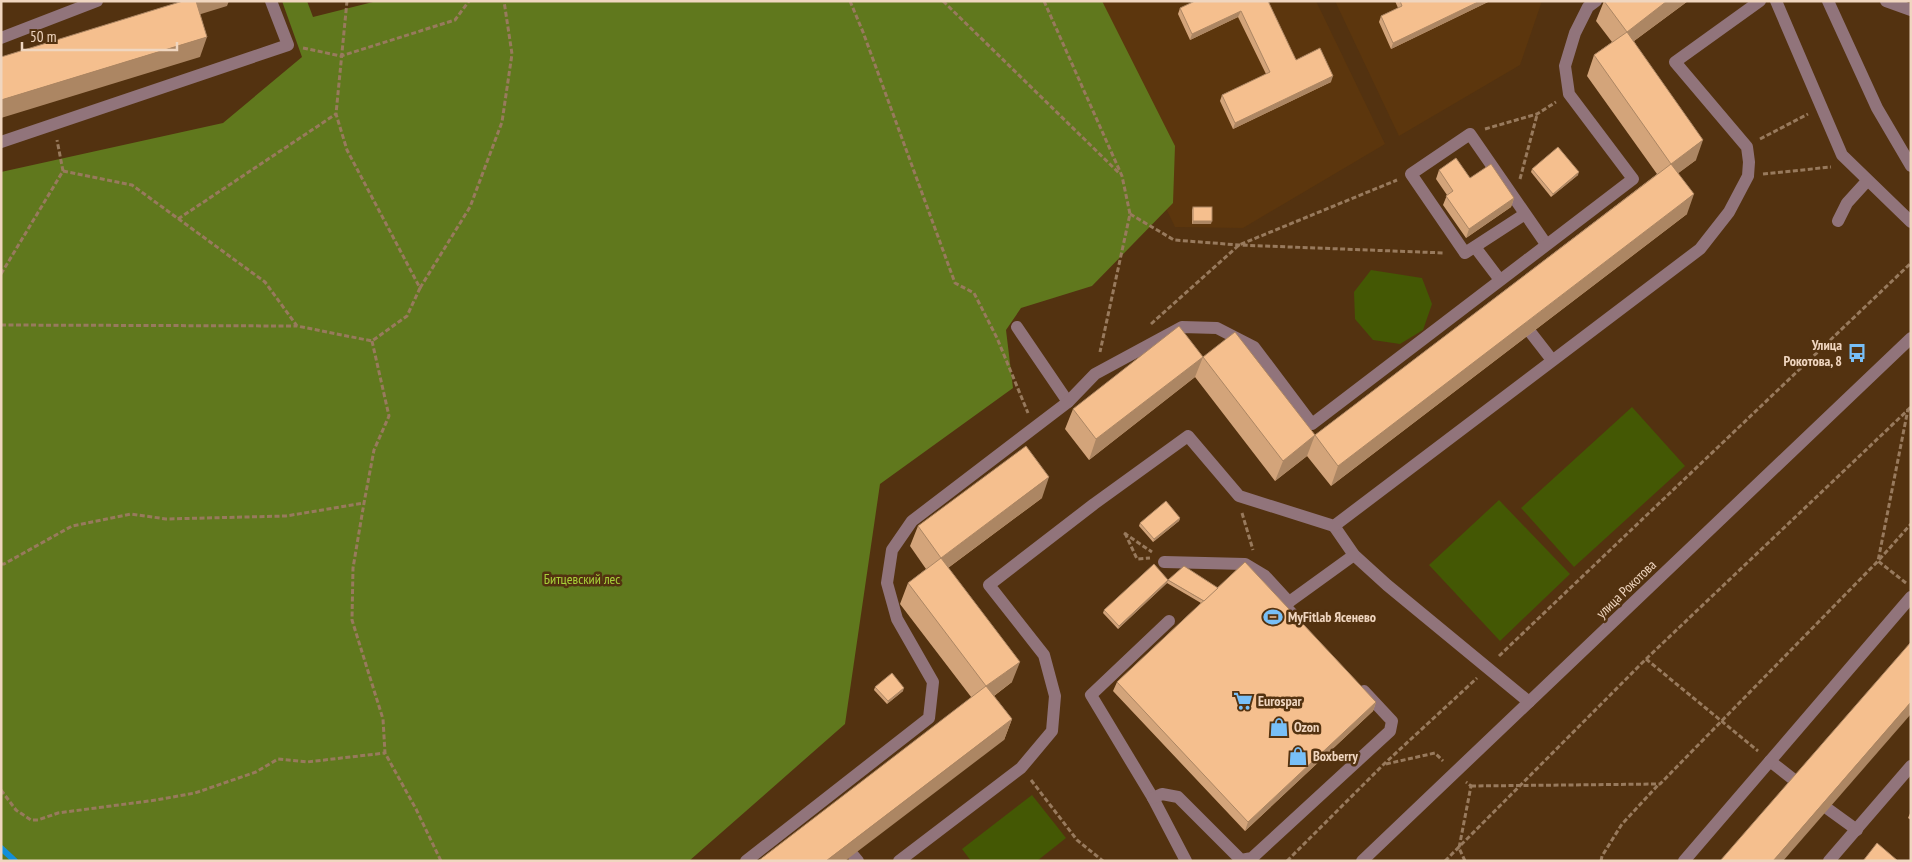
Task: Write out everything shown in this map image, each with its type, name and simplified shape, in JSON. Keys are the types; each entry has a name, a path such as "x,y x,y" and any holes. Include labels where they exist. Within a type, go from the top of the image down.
{"street":[{"path":"1,38 97,1"},
{"path":"1,142 288,45 271,1"},
{"path":"746,861 929,718 933,682 896,619 887,584 892,550 912,521 1068,402 1095,374 1182,327 1217,328 1254,347 1312,424 1633,179 1569,94 1565,66 1575,33 1588,7 1596,1"},
{"path":"1334,526 1700,250 1728,212 1748,176 1750,162 1747,147 1675,62 1760,1"},
{"path":"1776,1 1842,155 1911,222"},
{"path":"1828,1 1877,108 1911,166"},
{"path":"1886,1 1911,10"},
{"path":"1503,297 1497,282 1410,174 1470,134 1546,244"},
{"path":"1838,221 1847,203 1867,181"},
{"path":"1470,250 1525,214"},
{"path":"1017,327 1068,402"},
{"path":"1531,333 1552,360"},
{"name":"улица Рокотова","path":"1362,861 1911,338"},
{"path":"899,861 1022,768 1052,731 1055,696 1044,655 989,585 1094,504 1188,436 1239,496 1334,526 1354,555 1393,591 1529,702"},
{"path":"1306,628 1286,607 1289,602 1354,555"},
{"path":"1158,560 1245,564 1265,576 1289,602"},
{"path":"1684,861 1911,598"},
{"path":"1169,621 1091,694 1154,798 1186,861"},
{"path":"1154,798 1162,794 1178,797 1241,860 1252,858 1390,731 1392,721 1352,678"},
{"path":"1770,761 1798,783"},
{"path":"1829,861 1911,766"},
{"path":"816,806 824,817"},
{"path":"1828,810 1857,830"}],"path":[{"path":"347,1 336,114 347,150 420,288"},
{"path":"288,45 342,56 456,20 469,1"},
{"path":"1,325 297,326 372,340 407,316 420,288 470,207 502,122 512,54 504,1"},
{"path":"850,1 955,283 974,293 978,300 997,338 1034,428"},
{"path":"943,1 1122,176"},
{"path":"1044,1 1122,176 1130,214 1095,374"},
{"path":"1470,134 1537,114 1569,94"},
{"path":"1747,147 1821,106"},
{"path":"178,219 336,114"},
{"path":"1515,200 1537,114"},
{"path":"1,274 63,170 54,124"},
{"path":"1748,176 1852,165"},
{"path":"63,170 132,185 266,282 297,326"},
{"path":"1146,328 1239,245 1410,174"},
{"path":"1130,214 1174,240 1239,245 1470,250"},
{"path":"1288,861 1384,764 1911,263"},
{"path":"372,340 389,416 374,450 364,503 353,568 352,620 383,719 385,753 416,809 441,861"},
{"path":"1878,561 1909,408"},
{"path":"1445,861 1646,659 1909,408"},
{"path":"1239,496 1241,511 1255,557 1265,576"},
{"path":"1,564 72,526 131,514 166,520 286,516 364,503"},
{"path":"1601,861 1602,856 1622,824 1878,561 1911,524"},
{"path":"1153,553 1124,533 1137,559 1158,560"},
{"path":"1878,561 1911,586"},
{"path":"1646,659 1770,761"},
{"path":"1,790 16,810 31,820 38,820 58,813 195,793 256,772 278,759 307,762 385,753"},
{"path":"1022,768 1077,840 1103,861"},
{"path":"1471,786 1660,784"}],"shaded area":[{"path":"1066,1 1316,1 1385,144 1243,228 1175,227"},
{"path":"1335,1 1542,1 1520,65 1399,136"}],"green space":[{"name":"Битцевский лес","path":"282,1 307,1 313,17 377,1 1102,1 1175,146 1173,203 1092,286 1021,308 1006,330 1013,388 880,484 845,724 689,861 1,861 1,172 223,123 302,57"},
{"path":"1371,270 1422,278 1432,304 1423,330 1400,344 1373,340 1355,319 1354,292"},
{"path":"1632,407 1685,466 1574,567 1521,508"},
{"path":"1499,500 1570,574 1500,641 1429,565"},
{"path":"1032,795 1066,838 1037,861 971,861 962,849"}],"building":[{"path":"183,1 196,1 207,37 1,100 1,57"},
{"path":"1195,1 1268,1 1296,60 1320,48 1333,76 1235,123 1222,95 1270,72 1241,11 1192,34 1180,8"},
{"path":"1400,1 1480,1 1393,43 1381,16 1402,6"},
{"path":"1604,1 1667,1 1627,32"},
{"path":"1627,32 1703,140 1671,164 1594,55"},
{"path":"1558,147 1579,172 1553,194 1532,169"},
{"path":"1456,158 1470,178 1491,164 1514,198 1469,229 1446,196 1453,191 1439,170"},
{"path":"1671,164 1694,194 1338,466 1315,435"},
{"path":"1193,207 1212,207 1212,221 1193,221"},
{"path":"1179,326 1203,357 1096,439 1073,409"},
{"path":"1235,332 1315,435 1283,461 1203,357"},
{"path":"1026,446 1049,477 941,558 918,526"},
{"path":"1166,501 1180,518 1154,539 1140,523"},
{"path":"941,558 1020,662 986,686 908,583"},
{"name":"Eurospar","path":"1245,562 1376,702 1248,822 1117,682"},
{"path":"1154,564 1168,580 1119,626 1104,610"},
{"path":"1184,566 1218,588 1204,601 1168,580"},
{"path":"1911,642 1911,702 1773,861 1720,861"},
{"path":"892,673 904,688 888,701 875,687"},
{"path":"986,686 1012,719 826,861 758,861"},
{"path":"1877,843 1898,861 1863,861"}],"waterway":[{"path":"1,848 15,861"}],"place":[{"name":"Улица Рокотова, 8","path":"1857,353"},
{"name":"MyFitlab Ясенево","path":"1273,617"},
{"name":"Eurospar","path":"1243,701"},
{"name":"Ozon","path":"1279,727"},
{"name":"Boxberry","path":"1298,756"}]}
